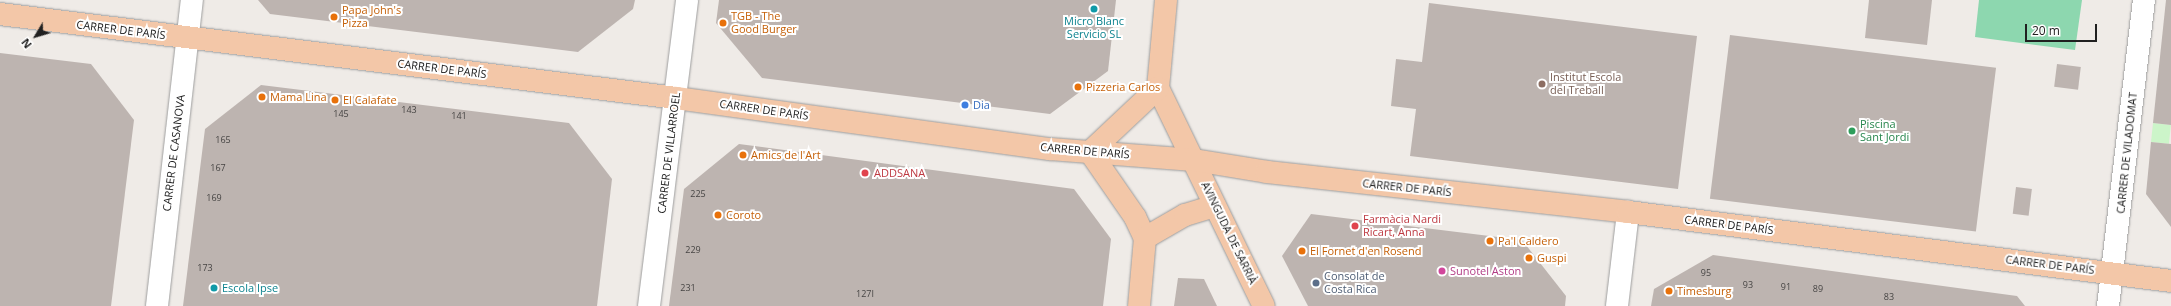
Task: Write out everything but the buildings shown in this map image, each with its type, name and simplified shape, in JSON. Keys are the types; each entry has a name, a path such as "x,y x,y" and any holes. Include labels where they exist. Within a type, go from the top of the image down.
{"main road":[{"path":"1139,306 1145,238 1136,217 1090,152 1158,88 1166,0"},
{"name":"CARRER DE PARÍS","path":"0,14 676,98 1090,152 1194,160 1267,172 1628,212 2171,281"},
{"name":"AVINGUDA DE SARRIÀ","path":"1158,88 1264,306"},
{"path":"1145,238 1185,214 1215,206"}],"street":[{"name":"CARRER DE CASANOVA","path":"157,306 192,0"},
{"name":"CARRER DE VILLARROEL","path":"649,306 687,0"},
{"name":"CARRER DE VILADOMAT","path":"2108,306 2114,273 2144,0"},
{"path":"1617,306 1628,212"}],"green space":[{"path":"1979,0 2082,0 2075,50 1975,37"},
{"path":"2153,123 2171,125 2169,144 2151,142"}],"place":[{"name":"Micro Blanc Servicio SL","path":"1094,9"},
{"name":"Papa John's Pizza","path":"334,17"},
{"name":"TGB - The Good Burger","path":"723,23"},
{"name":"Institut Escola del Treball","path":"1542,84"},
{"name":"Pizzeria Carlos","path":"1078,87"},
{"name":"Mama Lina","path":"262,97"},
{"name":"El Calafate","path":"335,100"},
{"name":"Dia","path":"965,105"},
{"name":"Piscina Sant Jordi","path":"1852,131"},
{"name":"Amics de l'Art","path":"743,155"},
{"name":"ADDSANA","path":"865,173"},
{"name":"Coroto","path":"718,215"},
{"name":"Farmàcia Nardi Ricart, Anna","path":"1355,226"},
{"name":"Pa'l Caldero","path":"1490,241"},
{"name":"El Fornet d'en Rosend","path":"1302,251"},
{"name":"Guspi","path":"1529,258"},
{"name":"Sunotel Aston","path":"1442,271"},
{"name":"Consolat de Costa Rica","path":"1316,283"},
{"name":"Escola Ipse","path":"214,288"},
{"name":"Timesburg","path":"1669,291"}]}
